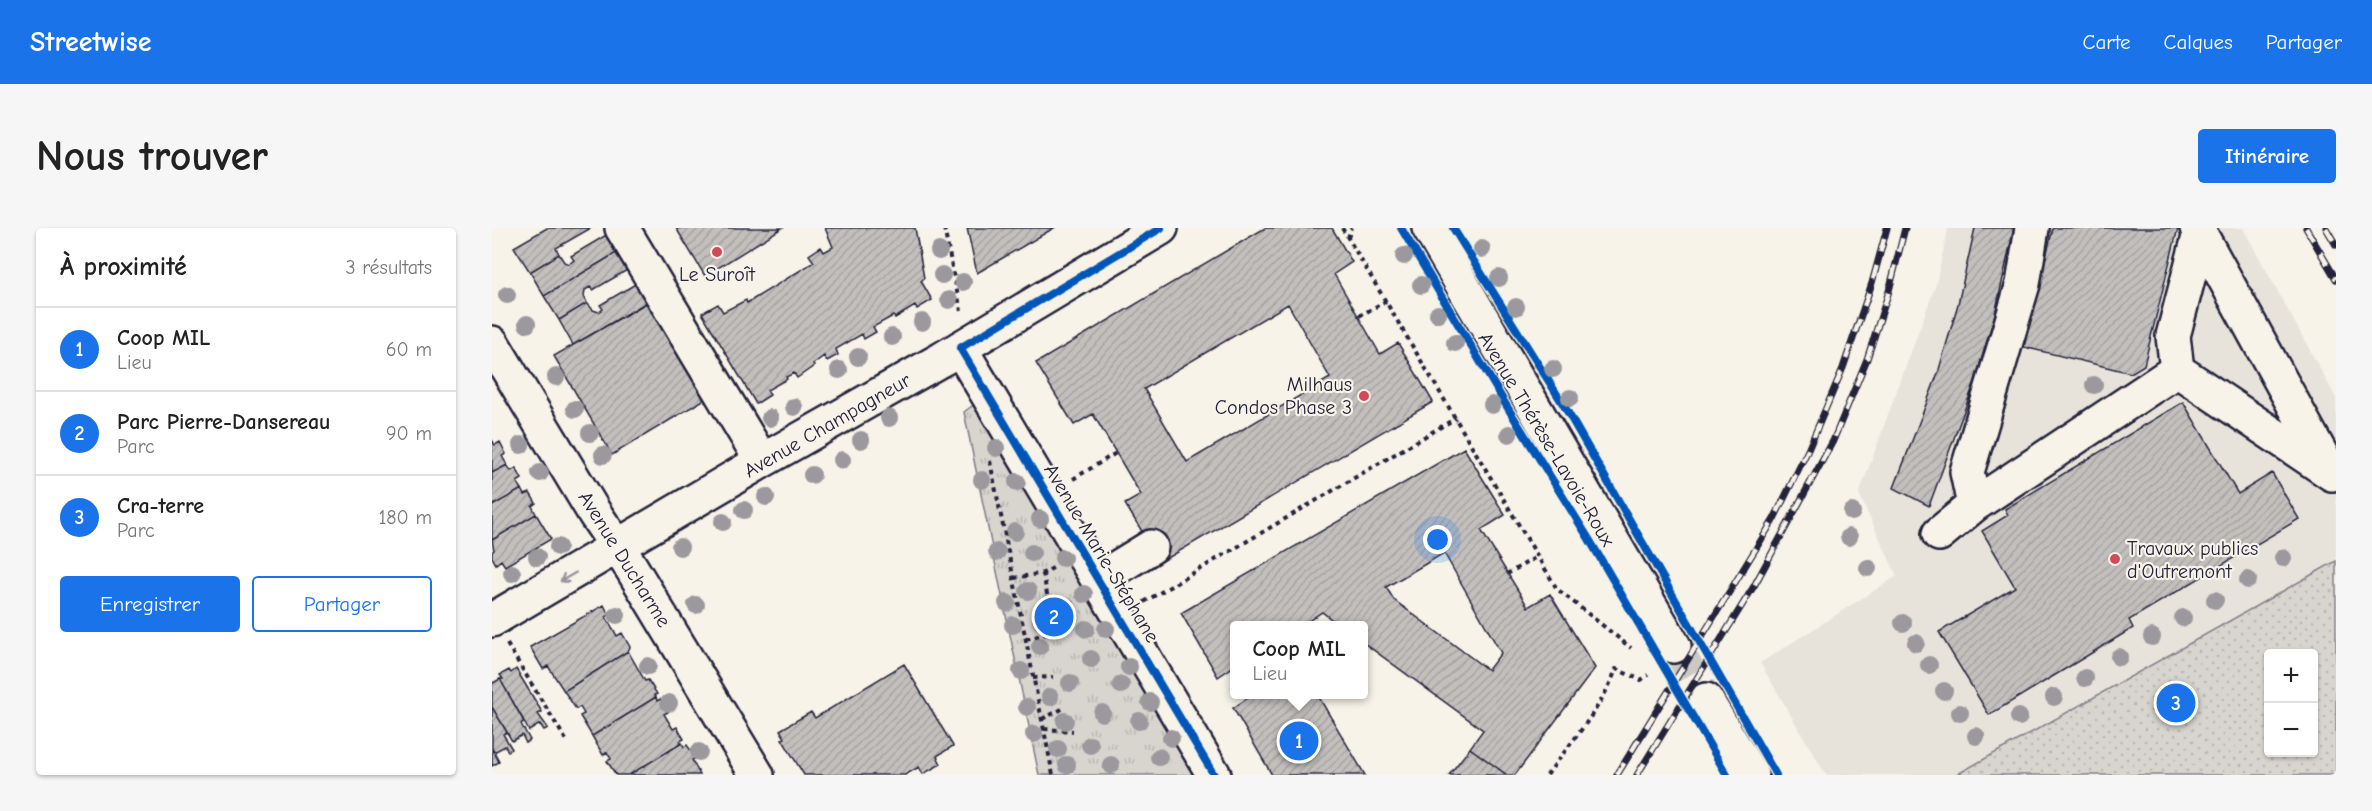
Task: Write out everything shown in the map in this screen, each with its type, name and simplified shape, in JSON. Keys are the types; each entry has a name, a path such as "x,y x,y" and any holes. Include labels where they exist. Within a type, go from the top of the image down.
{"street":[{"path":"622,228 762,461"},
{"name":"Avenue Champagneur","path":"498,629 618,547 1161,228"},
{"name":"Avenue Thérèse-Lavoie-Roux","path":"1429,228 1674,646"},
{"path":"1974,505 1966,472 1987,410 2023,284 2032,228"},
{"path":"2199,230 2173,336 2177,370 2334,476"},
{"path":"2199,230 2334,476"},
{"name":"Avenue Ducharme","path":"492,343 757,775"},
{"name":"Avenue Marie-Stéphane","path":"960,348 1214,775"},
{"path":"1939,534 1974,505 2177,370"},
{"path":"1099,579 1151,547"},
{"path":"1706,699 1751,775"}],"path":[{"path":"944,228 961,311"},
{"path":"1342,228 1557,589 1631,648"},
{"path":"1348,238 1351,228"},
{"path":"1359,316 1386,301"},
{"path":"1144,602 1456,418"},
{"path":"993,452 990,461 1053,775"},
{"path":"1071,480 1116,453"},
{"path":"1507,574 1538,555"},
{"path":"1014,578 1043,573 1061,564"},
{"path":"1043,573 1054,632"},
{"path":"1026,639 1054,632 1085,609"},
{"path":"498,629 566,740"},
{"path":"1547,775 1585,723 1611,682 1616,669 1641,680 1648,675"},
{"path":"1033,678 1053,677"},
{"path":"1042,719 1064,708"},
{"path":"1044,729 1072,731"}],"shaded area":[{"path":"1948,228 2243,228 2336,398 2336,561 1956,775 1826,775 1760,663 1897,576 1859,494 1936,284"}],"green space":[{"path":"976,403 1195,775 1039,775 964,412"},
{"path":"2336,561 2336,775 1956,775"}],"building":[{"path":"547,228 591,228 556,248 559,254 530,272 514,247"},
{"name":"Le Suroît","path":"676,228 782,228 705,276"},
{"path":"825,228 915,228 924,278 921,281 932,300 917,309 915,306 873,327 876,332 864,339 862,334 836,349 838,355 827,361 824,356 797,378 794,373 786,377 787,379 767,390 770,395 756,404 702,313 718,304 723,312 746,300 747,303 814,262 809,255 821,247 824,252 833,247"},
{"path":"967,228 1054,228 977,273"},
{"name":"Milhaus Condos Phase 3","path":"1265,228 1332,228 1352,262 1334,274 1380,354 1398,343 1433,402 1161,562 1125,504 1141,495 1093,414 1074,425 1036,363","holes":["1288,304 1330,378 1187,462 1144,389"]},
{"path":"1975,228 2014,228 1995,314 1974,384 1929,506 1894,488 1938,373 1958,304"},
{"path":"2053,228 2178,228 2144,365 2131,373 2024,347"},
{"path":"608,234 618,252 544,296 530,272 559,254 564,262 569,264 574,260 571,256"},
{"path":"618,252 629,269 593,290 590,287 585,290 584,296 587,303 559,320 544,296"},
{"path":"637,283 649,301 573,345 559,320 587,303 593,310 599,312 603,309 600,305"},
{"path":"650,301 705,399 612,455 554,356"},
{"name":"Travaux publics d'Outremont","path":"2183,402 2238,494 2272,473 2299,519 2129,620 2133,628 1989,715 1939,632 2015,587 1982,531 2008,515 2005,509"},
{"path":"492,440 495,445 500,442 506,454 502,456 507,465 492,473"},
{"path":"1464,448 1505,515 1481,530 1528,607 1550,594 1595,668 1515,775 1507,775 1470,748 1483,730 1368,646 1368,621 1334,621 1322,612 1308,621 1230,621 1230,669 1218,677 1181,613","holes":["1444,553 1501,653 1488,670 1394,600 1386,587"]},
{"path":"507,465 511,471 516,468 522,479 517,482 522,489 492,506 492,473"},
{"path":"522,489 525,495 530,493 536,503 532,506 536,514 492,540 492,506"},
{"path":"536,514 551,539 505,566 501,560 496,564 492,557 494,550 492,540"},
{"path":"604,605 609,615 606,617 617,636 622,633 630,647 628,651 564,691 548,666 543,669 530,647"},
{"path":"628,651 645,681 648,680 657,694 654,695 656,697 592,736 580,716 584,714 580,707 576,709 564,691"},
{"path":"904,664 953,746 937,756 941,764 923,774 919,767 905,775 804,775 782,739 785,738 780,730 811,712 815,718"},
{"path":"516,669 542,712 538,714 548,728 544,730 540,724 529,731 500,679 503,679 500,675 509,670 511,673"},
{"path":"500,679 524,721 521,724 530,740 526,743 522,735 512,741 492,707 492,682"},
{"path":"656,697 657,701 660,699 668,712 664,714 673,729 677,727 684,739 680,741 682,743 629,775 616,775 607,761 611,759 607,752 603,755 592,736"},
{"path":"1246,699 1320,699 1365,775 1272,775 1233,708"},
{"path":"492,707 507,732 503,734 512,749 508,751 505,746 494,752 492,748"},
{"path":"682,743 684,747 687,745 696,758 692,760 700,775 629,775"},
{"path":"492,748 499,762 492,766"},
{"path":"1470,748 1507,775 1449,775"}],"tunnel":[{"path":"1674,646 1706,700"}],"railway":[{"path":"1617,775 1774,519 1808,450 1843,368 1872,283 1887,228"},
{"path":"1637,775 1754,586 1833,441 1867,359 1889,291 1905,228"},
{"path":"2306,228 2336,279"},
{"path":"2326,228 2336,245"}],"cycle path":[{"path":"1161,228 960,348 1214,775"},
{"path":"1401,228 1589,539 1727,775"},
{"path":"1453,228 1563,404 1776,775"}],"place":[{"name":"Le Suroît","path":"717,252"},
{"name":"Milhaus Condos Phase 3","path":"1364,396"},
{"name":"Travaux publics d'Outremont","path":"2115,559"},
{"name":"Parc Pierre-Dansereau","path":"1054,617"},
{"name":"Cra-terre","path":"2176,703"},
{"name":"Coop MIL","path":"1299,741"}]}
